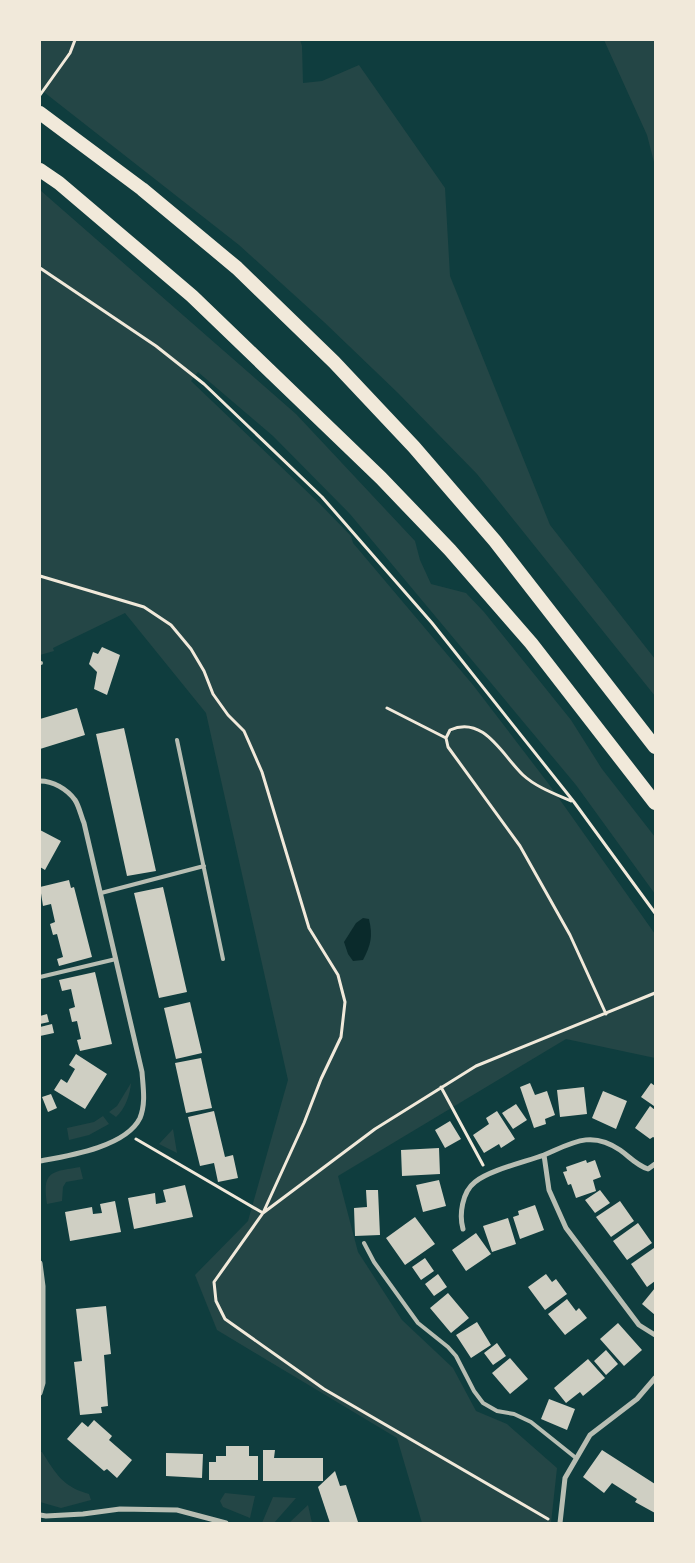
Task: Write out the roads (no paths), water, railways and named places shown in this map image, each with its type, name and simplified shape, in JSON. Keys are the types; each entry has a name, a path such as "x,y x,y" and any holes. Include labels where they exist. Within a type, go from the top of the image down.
{"highway":[{"path":"40,113 142,189 237,268 334,362 414,447 495,541 655,747"},
{"path":"40,170 192,296 381,478 450,550 531,643 655,803"}],"street":[{"path":"40,780 47,780 63,788 75,800 84,823 142,1072 144,1099 139,1119 126,1133 106,1145 78,1155 40,1161"},
{"path":"463,1229 460,1218 466,1195 474,1183 488,1175 580,1140 603,1140 620,1150 638,1166 648,1169 655,1164"},
{"path":"544,1155 549,1190 566,1228 639,1325 655,1335"},
{"path":"40,1263 43,1286 43,1383 40,1394"},
{"path":"560,1523 565,1478 590,1435 636,1399 655,1378"},
{"path":"40,1515 83,1514 120,1509 178,1510 226,1523"}],"lane":[{"path":"177,740 223,960"},
{"path":"100,893 204,866"},
{"path":"40,977 116,959"},
{"path":"364,1243 374,1262 418,1323 448,1347 456,1356 474,1391 483,1403 497,1411 514,1414 531,1422 576,1458"}]}
